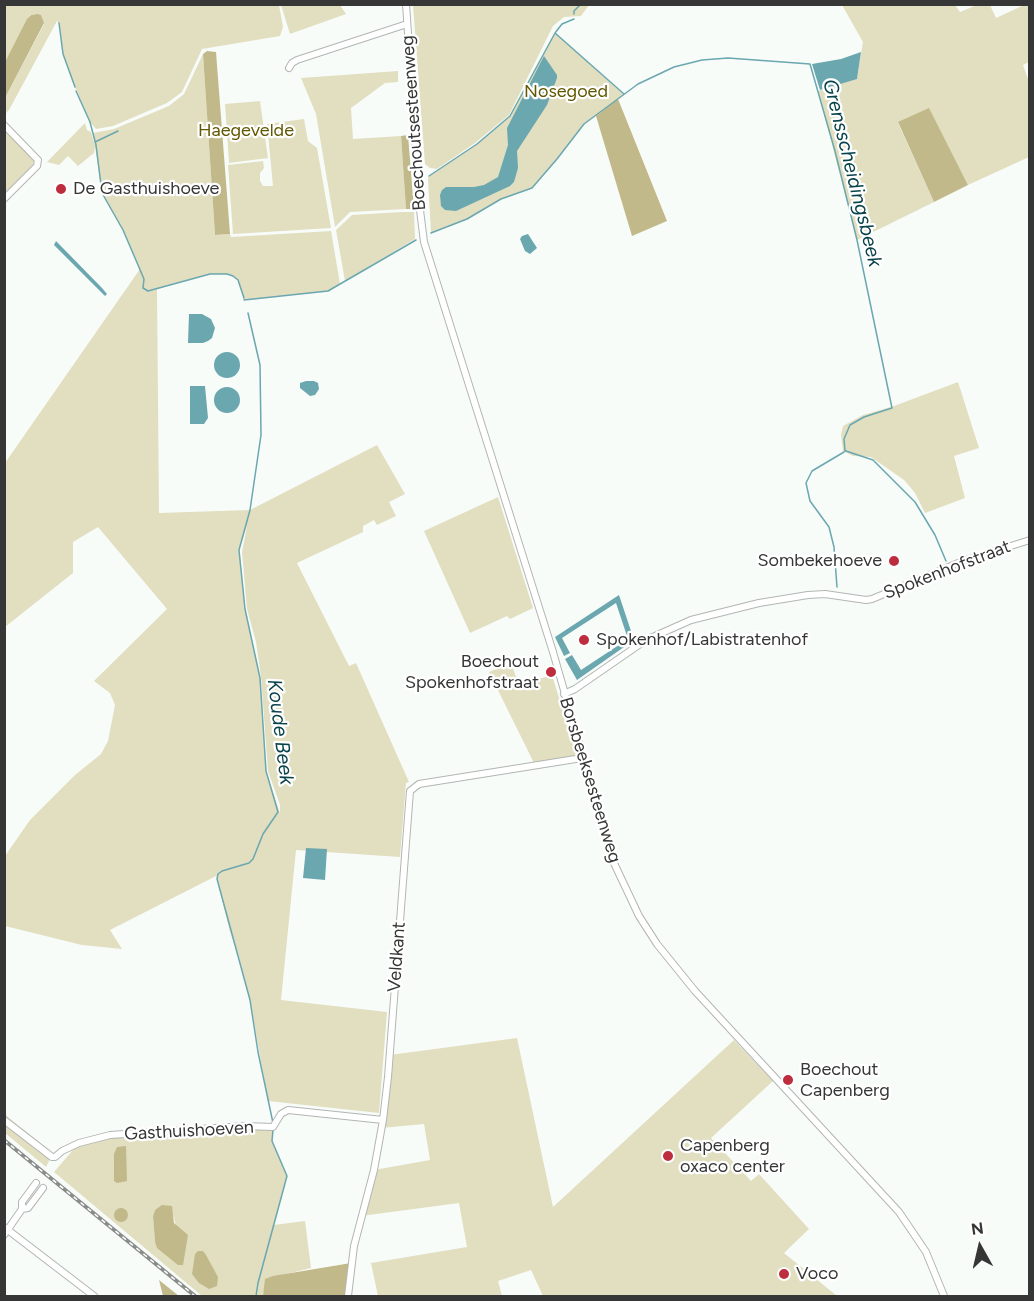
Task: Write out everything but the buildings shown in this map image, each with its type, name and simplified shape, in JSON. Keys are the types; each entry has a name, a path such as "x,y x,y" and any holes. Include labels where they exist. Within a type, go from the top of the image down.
{"street":[{"name":"Boechoutsesteenweg","path":"406,4 424,242"},
{"path":"289,68 297,60 407,24"},
{"path":"4,125 37,157 38,163 4,199"},
{"name":"Borsbeeksesteenweg","path":"424,242 564,694 613,861 639,916 657,944 695,991 899,1212 926,1252 944,1296"},
{"name":"Spokenhofstraat","path":"564,694 636,646 668,628 691,620 759,603 808,595 825,594 873,599 963,561 1029,540"},
{"name":"Veldkant","path":"348,1296 354,1246 374,1170 383,1119 411,791 419,784 582,758"},
{"name":"Gasthuishoeven","path":"4,1120 52,1158 79,1143 110,1135 245,1126 273,1127 281,1114 288,1110 383,1119"},
{"path":"36,1183 22,1202 22,1209 6,1231 93,1296"},
{"path":"22,1209 28,1208 43,1188"}],"green space":[{"path":"413,4 589,5 581,16 564,17 553,26 509,115 475,143 437,169 425,164"},
{"path":"5,5 279,5 283,27 280,36 202,49 182,92 167,103 113,126 96,129 90,122 72,80 63,54 60,26 57,21 5,114 5,98 44,24 37,14 30,15 5,62"},
{"path":"281,5 340,5 346,14 290,34"},
{"path":"842,5 955,5 960,12 977,5 990,5 996,18 1024,5 1029,5 1029,62 1023,65 1029,82 1029,157 968,185 929,109 898,123 934,202 857,240 818,91 857,78 863,42"},
{"name":"Nosegoed","path":"555,33 624,95 584,124 532,188 501,199 467,219 431,233 429,176 477,144 510,116"},
{"path":"203,54 215,235 230,234 231,237 331,231 340,284 328,291 244,300 238,280 233,276 210,274 157,289 159,513 250,510 377,445 405,494 389,502 396,516 377,525 374,520 363,526 363,532 297,563 349,666 356,663 409,782 406,783 400,857 296,850 281,1000 387,1012 379,1113 268,1101 250,1000 230,932 217,879 218,875 110,930 122,949 82,945 5,926 5,856 30,820 75,775 101,754 108,741 115,705 110,693 94,681 167,609 98,527 73,542 73,573 5,627 5,463 140,269 123,230 102,193 93,133 114,129 169,106 184,94","holes":["247,526 242,552 247,609 256,642 261,677 268,771 280,805 280,813 266,771 260,678 245,609 239,550"]},
{"path":"398,71 398,82 385,83 351,108 353,139 401,136 406,209 350,212 335,227 316,114 301,78"},
{"name":"Haegevelde","path":"260,101 268,158 229,163 225,104"},
{"path":"304,119 308,141 317,148 331,228 233,234 228,165 263,161 264,168 260,173 260,181 263,186 273,186 267,124"},
{"path":"85,123 87,130 91,132 95,146 94,153 78,166 68,156 59,165 47,162"},
{"path":"4,127 34,161 32,167 4,197"},
{"path":"414,212 415,239 345,281 336,230 352,215"},
{"path":"958,382 979,448 954,456 965,498 925,513 915,493 904,480 871,457 853,456 843,451 841,435 843,426 863,415"},
{"path":"498,497 533,608 510,619 507,616 470,633 424,531"},
{"path":"511,663 519,685 552,675 576,754 573,757 534,763 489,672"},
{"path":"517,1038 553,1207 734,1040 773,1081 711,1138 751,1181 759,1174 809,1229 784,1253 837,1296 543,1296 531,1270 498,1281 502,1296 378,1296 371,1263 467,1247 459,1203 361,1216 374,1170 430,1160 424,1124 381,1128 390,1055"},
{"path":"4,1114 53,1153 46,1167 5,1133"},
{"path":"273,1127 272,1141 287,1176 274,1225 305,1221 311,1268 266,1279 263,1296 202,1296 54,1172 79,1143 90,1139","holes":["171,1206 176,1226 155,1242 153,1216 155,1210"]}],"shaded area":[{"path":"37,14 41,15 44,23 5,98 5,62 27,19"},
{"path":"207,51 216,52 230,234 215,235 203,54"},
{"path":"618,99 667,221 632,236 596,116"},
{"path":"929,108 968,185 934,202 898,122"},
{"path":"408,135 414,209 406,209 401,136"},
{"path":"126,1146 127,1181 117,1183 114,1181 114,1154 117,1147"},
{"path":"162,1205 172,1206 174,1223 188,1235 183,1265 178,1265 157,1248 153,1216 155,1210"},
{"path":"118,1208 124,1208 128,1215 124,1222 118,1222 114,1218 114,1212"},
{"path":"203,1251 218,1277 217,1286 209,1289 199,1283 192,1274 195,1254"},
{"path":"351,1263 348,1296 263,1296 265,1279 273,1276"},
{"path":"159,1280 179,1296 163,1296"}],"water":[{"path":"861,52 857,79 820,90 812,64 841,59"},
{"path":"544,56 557,78 547,105 517,151 518,168 514,182 456,211 445,210 441,206 440,195 446,187 474,187 484,185 498,177 508,145 507,128"},
{"path":"528,234 537,248 530,254 525,251 520,239"},
{"path":"56,241 102,288 107,294 105,296 54,245"},
{"path":"189,314 202,314 211,319 215,328 212,338 203,343 188,343"},
{"path":"227,352 236,356 240,365 236,374 227,378 218,374 214,365 218,356"},
{"path":"306,381 318,383 319,389 315,395 310,396 300,388 300,383"},
{"path":"190,386 205,386 208,418 204,424 190,424"},
{"path":"227,387 236,391 240,400 236,409 227,413 218,409 214,400 218,391"},
{"path":"619,595 634,640 577,680 565,659 572,655 581,670 628,639 616,603 562,638 570,653 564,656 555,637"},
{"path":"306,848 327,849 325,880 303,878"}],"waterway":[{"path":"574,14 581,4"},
{"path":"574,19 562,24 555,33 624,94"},
{"name":"Koude Beek","path":"59,23 63,54 75,87"},
{"path":"429,176 477,144 510,116 555,33"},
{"name":"Grensscheidingsbeek","path":"431,233 467,219 501,199 532,188 584,124 638,84 674,67 702,60 728,58 810,64 857,240 892,408 864,417 850,425 844,439 845,451"},
{"name":"Koude Beek","path":"76,91 90,122 96,145 102,193 123,230 144,279 143,288 148,291 210,274 227,274 238,280 244,298"},
{"path":"95,142 118,131"},
{"path":"244,300 328,291 416,240"},
{"name":"Koude Beek","path":"248,313 260,365 261,435 250,510 239,550 245,609 260,678 266,771 278,812 263,834 253,859 249,863 222,871 218,874 217,879 250,1000 273,1123"},
{"path":"846,451 873,460 915,502 935,535 946,561"},
{"path":"837,587 834,547 829,527 810,501 806,483 812,471 844,452"},
{"name":"Koude Beek","path":"256,1296 287,1176 272,1141 273,1130"}],"railway":[{"path":"4,1140 195,1296"}],"place":[{"name":"De Gasthuishoeve","path":"61,189"},
{"name":"Sombekehoeve","path":"894,561"},
{"name":"Spokenhof/Labistratenhof","path":"584,640"},
{"name":"Boechout Spokenhofstraat","path":"551,672"},
{"name":"Boechout Capenberg","path":"788,1080"},
{"name":"Capenberg oxaco center","path":"668,1156"},
{"name":"Voco","path":"784,1274"}]}
